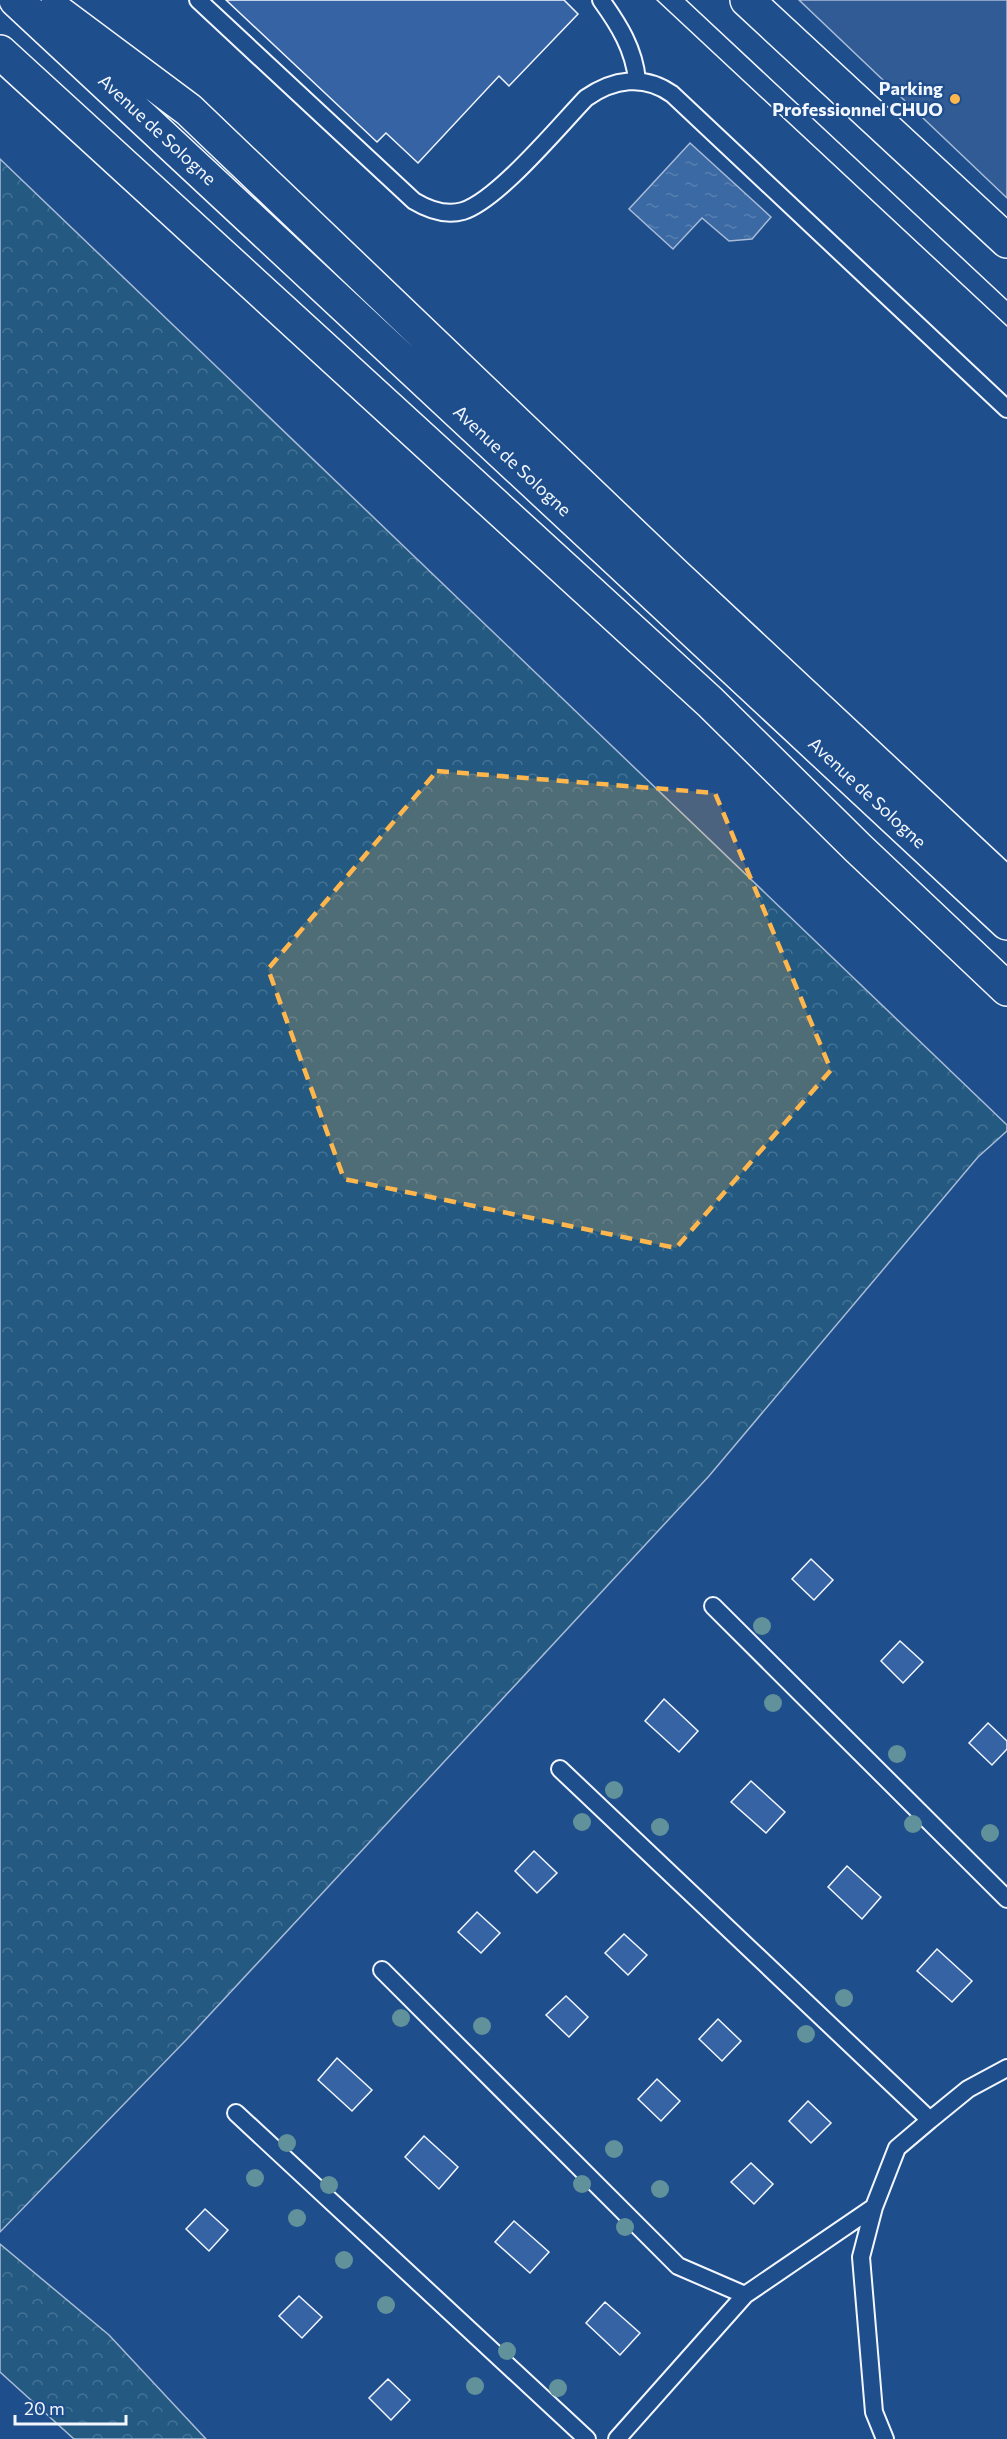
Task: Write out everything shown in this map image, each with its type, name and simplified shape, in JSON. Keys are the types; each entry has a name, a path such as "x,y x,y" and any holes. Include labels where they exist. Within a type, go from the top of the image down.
{"main road":[{"name":"Avenue de Sologne","path":"16,0 1007,923"},
{"path":"41,0 189,110 664,564 1007,885"},
{"path":"747,0 1007,241"},
{"path":"0,52 701,693 858,848 1007,989"},
{"path":"858,848 1007,1007"}],"lane":[{"path":"198,0 414,201 436,212 462,211 486,200 586,98 607,86 637,80 660,85 1007,409"},
{"path":"601,0 624,35 636,67 637,80"},
{"path":"713,1606 1007,1899"},
{"path":"560,1769 930,2120"},
{"path":"382,1970 678,2266 745,2295"},
{"path":"885,2439 874,2412 861,2257 874,2207 897,2148 968,2089 1007,2068"},
{"path":"237,2114 587,2439"},
{"path":"617,2439 745,2295 874,2207"}],"highlighted area":[{"path":"437,771 715,793 831,1070 676,1248 344,1179 268,969"}],"green space":[{"path":"0,159 1007,1125 1007,1131 978,1157 709,1476 188,2038 0,2232"},
{"path":"0,2244 109,2335 206,2439 74,2439 0,2372"}],"shaded area":[{"name":"Parking Professionnel CHUO","path":"799,0 1007,0 1007,198"}],"water":[{"path":"690,143 771,217 752,239 729,241 702,218 673,249 629,209"}],"building":[{"path":"226,0 564,0 578,14 509,86 499,76 418,163 386,133 377,142"},
{"path":"811,1559 833,1580 814,1600 792,1579"},
{"path":"900,1641 923,1662 903,1683 881,1661"},
{"path":"664,1699 698,1731 679,1752 645,1721"},
{"path":"988,1723 1007,1741 1007,1749 992,1765 969,1743"},
{"path":"751,1781 785,1812 766,1833 731,1802"},
{"path":"534,1851 557,1873 537,1893 515,1871"},
{"path":"847,1866 881,1897 862,1919 828,1887"},
{"path":"477,1912 500,1933 481,1953 458,1932"},
{"path":"624,1934 647,1955 628,1975 605,1953"},
{"path":"937,1949 972,1981 952,2002 917,1971"},
{"path":"566,1996 588,2017 569,2037 546,2015"},
{"path":"718,2019 741,2041 722,2061 699,2039"},
{"path":"337,2058 372,2090 352,2111 318,2080"},
{"path":"657,2079 680,2101 661,2121 638,2099"},
{"path":"808,2101 831,2123 811,2143 789,2121"},
{"path":"424,2136 458,2167 439,2189 405,2157"},
{"path":"751,2163 773,2184 754,2204 731,2182"},
{"path":"205,2209 228,2230 209,2251 186,2229"},
{"path":"514,2221 549,2252 530,2273 495,2242"},
{"path":"299,2296 322,2317 302,2338 279,2316"},
{"path":"605,2302 640,2333 620,2355 586,2323"},
{"path":"388,2379 410,2400 391,2420 369,2398"}],"tram line":[{"path":"657,0 1007,326"},
{"path":"686,0 1007,300"}],"place":[{"name":"Parking Professionnel CHUO","path":"955,99"}]}
